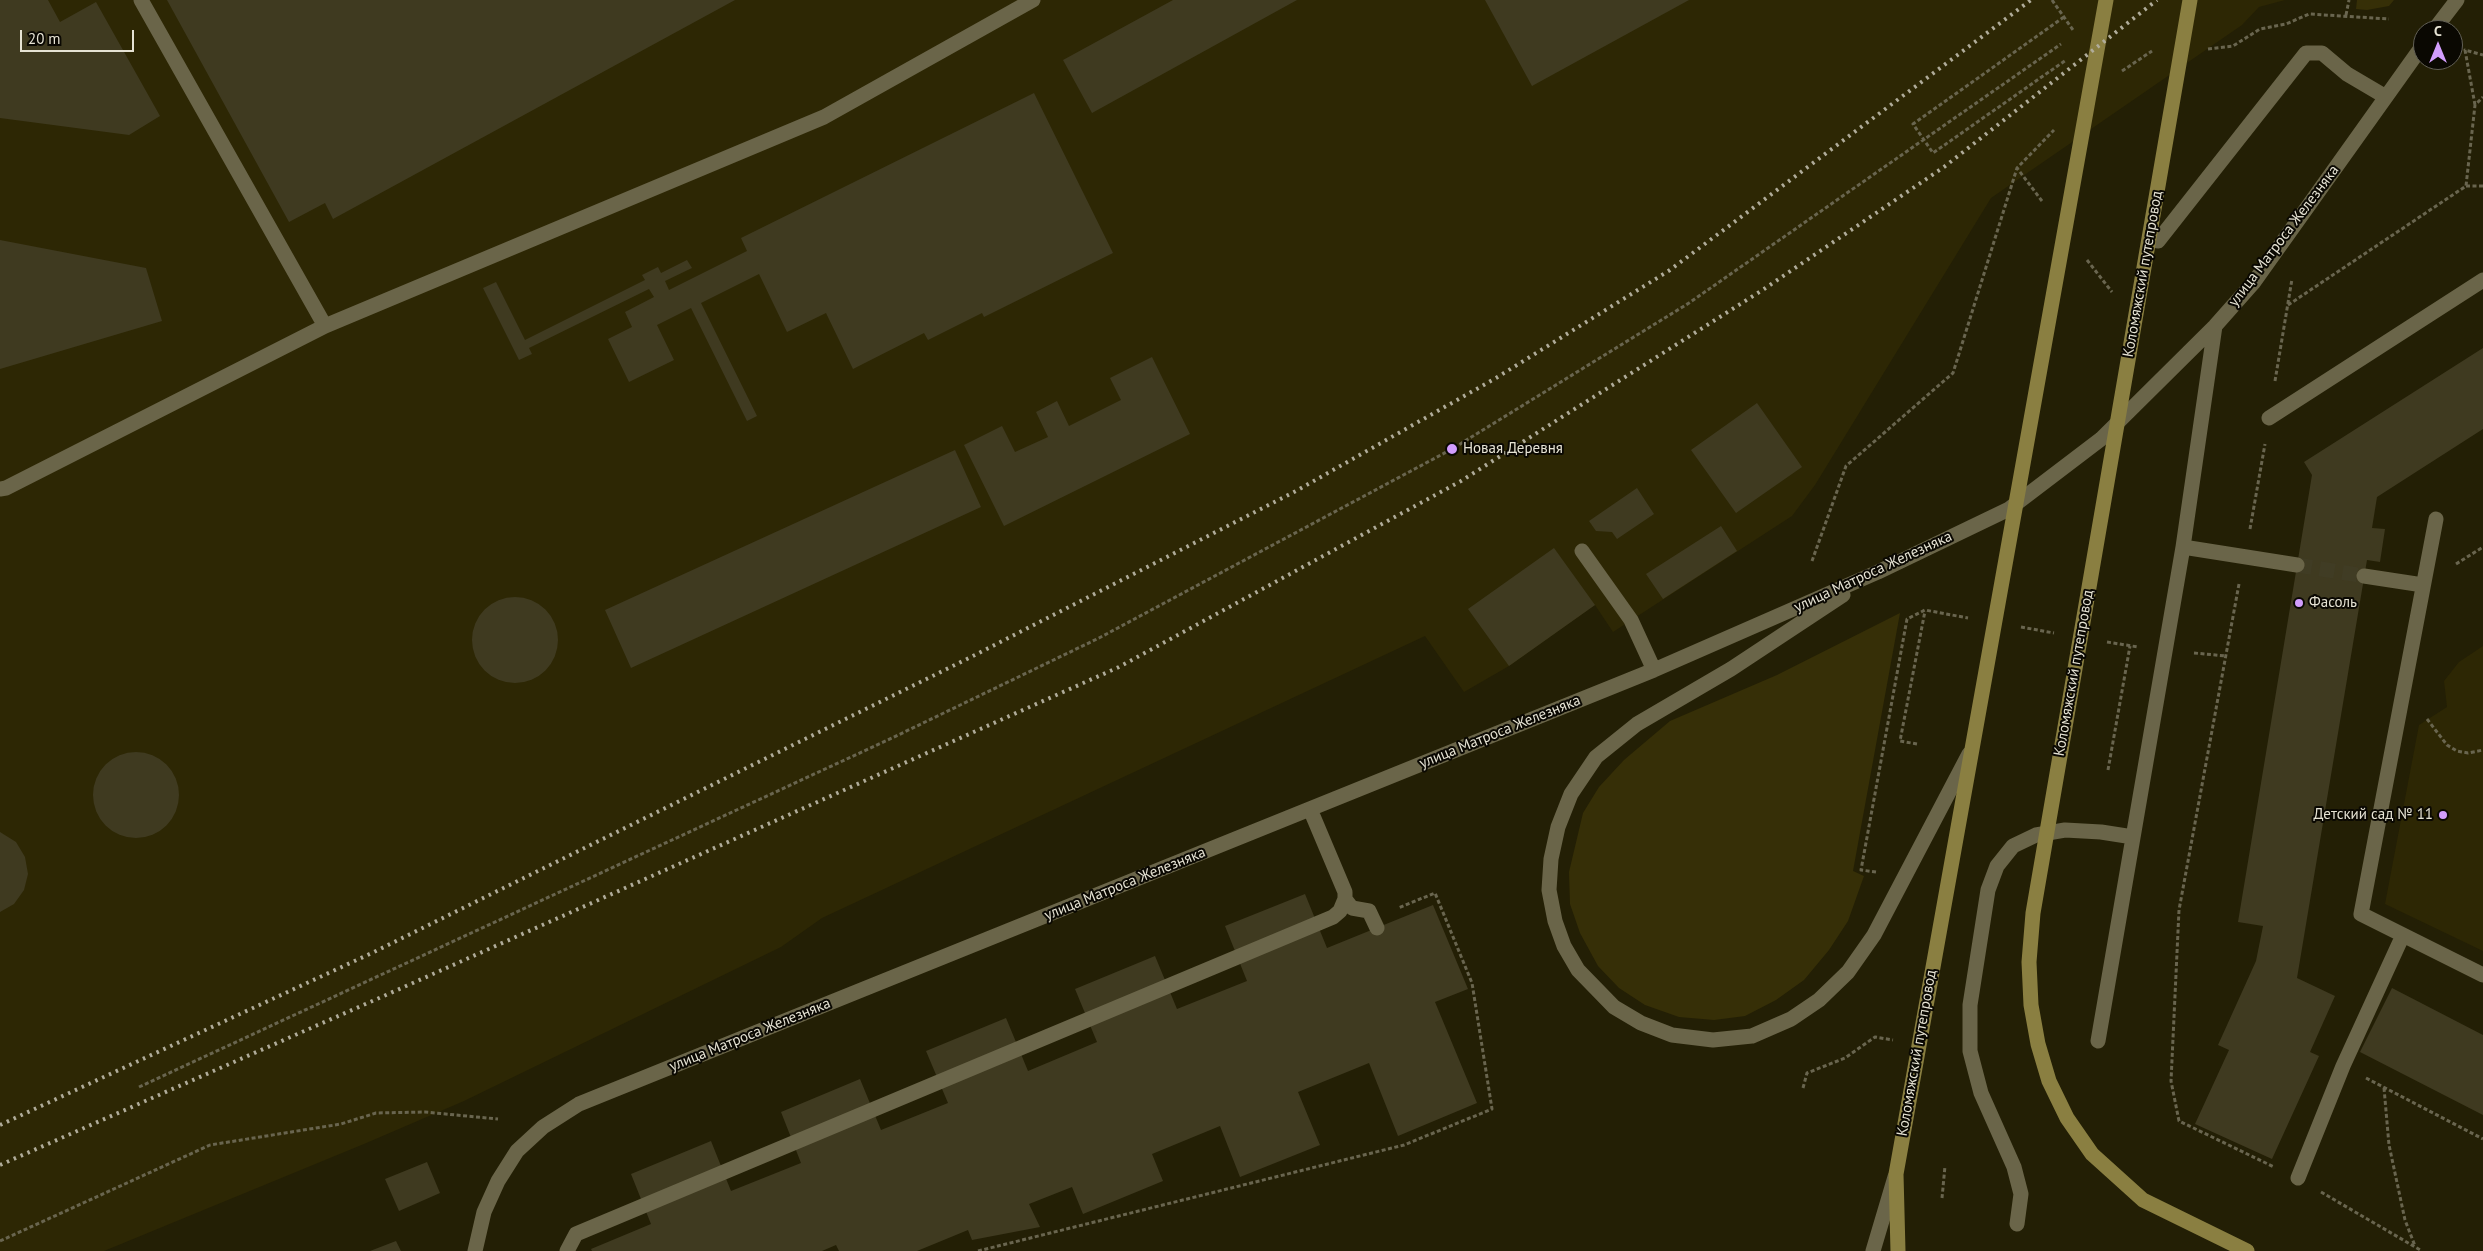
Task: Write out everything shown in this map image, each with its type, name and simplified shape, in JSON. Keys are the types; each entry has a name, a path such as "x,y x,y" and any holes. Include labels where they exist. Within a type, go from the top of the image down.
{"main road":[{"name":"Коломяжский путепровод","path":"1898,1251 1896,1174 2106,0"},
{"name":"Коломяжский путепровод","path":"2190,0 2033,912 2029,962 2031,1005 2038,1044 2049,1081 2067,1118 2092,1154 2143,1200 2247,1251"}],"street":[{"path":"141,0 325,326"},
{"path":"0,489 6,488 325,326 824,117 1033,0"},
{"path":"2442,20 2457,0"},
{"path":"2158,240 2306,53 2322,53 2347,74 2386,97"},
{"name":"улица Матроса Железняка","path":"475,1251 484,1212 498,1181 517,1152 543,1128 580,1104 1654,670 1878,572 2009,509 2101,439 2215,326 2254,282 2413,59"},
{"path":"2269,418 2483,280"},
{"path":"2098,1041 2183,546 2215,326"},
{"path":"2436,519 2361,914 2483,975"},
{"path":"2183,546 2297,565"},
{"path":"1582,551 1631,620 1654,670"},
{"path":"1878,572 1731,668 1637,724 1596,757 1571,794 1558,826 1551,859 1549,890 1555,921 1564,946 1578,970 1594,989 1614,1007 1634,1019 1672,1034 1713,1040 1752,1036 1791,1019 1819,1000 1848,972 1874,935 1970,754"},
{"path":"2364,576 2423,585"},
{"path":"567,1251 576,1234 1333,917 1340,911 1345,899 1345,892 1310,809"},
{"path":"2017,1224 2021,1194 2014,1167 1982,1093 1970,1051 1970,1005 1988,890 1997,866 2013,846 2036,835 2065,830 2101,832 2133,837"},
{"path":"1345,899 1352,908 1369,911 1375,923"},
{"path":"2298,1178 2343,1066 2403,935"},
{"path":"1873,1251 1896,1174"}],"path":[{"path":"2346,16 2349,0"},
{"path":"2203,48 2212,50 2233,46 2260,29 2286,24 2309,14 2389,19"},
{"path":"2064,17 1913,124 1933,153 2069,58"},
{"path":"139,1087 883,742 1116,629 1452,449 1689,303 2061,44"},
{"path":"2117,74 2157,48"},
{"path":"2466,186 2475,105 2465,50 2483,55"},
{"path":"2475,105 2483,97"},
{"path":"1812,561 1846,466 1953,373 2017,168"},
{"path":"2288,305 2466,186 2483,186"},
{"path":"2292,278 2245,556 2179,910 2170,1081 2179,1121 2298,1178 2422,1251"},
{"path":"1880,873 1861,870 1907,619 1925,610 1974,619"},
{"path":"1917,744 1900,741 1925,610"},
{"path":"2013,626 2062,634"},
{"path":"2101,641 2130,646 2108,770"},
{"path":"2428,720 2447,745 2457,751 2468,753 2483,750"},
{"path":"978,1251 1404,1145 1492,1109 1472,983 1435,893 1375,923"},
{"path":"1804,1088 1807,1073 1845,1058 1875,1037 1894,1040"},
{"path":"2343,1066 2483,1139"},
{"path":"2384,1088 2389,1145 2405,1220 2415,1247"},
{"path":"0,1241 210,1145 341,1124 376,1113 425,1112 498,1119"},
{"path":"1942,1198 1945,1166"}],"shaded area":[{"path":"0,0 2285,0 2259,7 2242,25 1991,198 1815,485 1792,516 1613,632 1595,605 1509,666 1464,692 1425,636 822,918 781,947 464,1101 104,1251 0,1251"},
{"path":"2357,0 2394,0 2389,6 2367,10 2356,9"},
{"path":"1900,613 1853,871 1864,876 1848,921 1829,950 1804,980 1776,1000 1745,1016 1714,1020 1679,1017 1645,1005 1619,988 1598,966 1580,933 1570,904 1569,872 1583,813 1599,787 1624,760 1670,721 1777,675"},
{"name":"Детский сад № 11","path":"2483,646 2483,951 2385,904 2419,725 2447,707 2444,681 2459,662"}],"building":[{"path":"0,0 48,0 60,22 96,2 160,116 129,135 0,118"},
{"path":"167,0 735,0 333,219 325,203 289,222"},
{"path":"1173,0 1297,0 1092,113 1063,60"},
{"path":"1485,0 1689,0 1532,86"},
{"path":"1034,93 1113,253 984,317 982,313 928,340 924,333 853,369 826,313 787,332 759,274 701,303 757,416 747,421 691,308 657,325 674,360 629,382 608,339 632,327 625,312 654,297 649,289 529,348 532,354 519,360 483,288 496,282 525,340 645,280 642,275 658,267 661,273 687,260 692,268 665,281 669,290 747,251 741,238"},
{"path":"0,240 146,268 162,321 0,369"},
{"path":"2483,348 2483,429 2377,497 2372,528 2385,529 2380,562 2367,560 2297,978 2335,996 2310,1052 2319,1056 2272,1159 2195,1124 2229,1050 2218,1045 2256,961 2263,926 2238,922 2312,475 2304,462"},
{"path":"1152,357 1190,434 1004,526 964,445 1002,426 1015,452 1048,437 1036,412 1057,401 1069,426 1121,400 1110,378"},
{"path":"1757,403 1802,467 1736,513 1691,450"},
{"path":"955,450 981,507 631,668 605,610"},
{"path":"1637,488 1654,514 1617,539 1612,532 1596,531 1589,521"},
{"path":"1721,526 1737,551 1663,599 1646,574"},
{"path":"1554,548 1595,605 1509,666 1468,609"},
{"path":"515,597 531,600 539,604 551,616 555,624 558,640 555,656 551,664 539,676 531,680 515,683 499,680 491,676 479,664 475,656 472,640 475,624 479,616 491,604 499,600"},
{"path":"136,752 152,755 160,759 172,771 176,779 179,795 176,811 172,819 160,831 152,835 136,838 120,835 112,831 100,819 96,811 93,795 96,779 100,771 112,759 120,755"},
{"path":"0,832 16,842 25,857 28,874 24,890 14,904 0,912"},
{"path":"1305,894 1327,948 1433,905 1468,989 1435,1002 1477,1103 1398,1136 1369,1063 1298,1092 1320,1145 1240,1177 1220,1126 1152,1154 1163,1181 1083,1214 1072,1187 1029,1204 1040,1227 972,1240 968,1230 917,1251 839,1251 836,1245 822,1251 592,1251 591,1249 651,1224 631,1174 711,1141 731,1191 801,1163 781,1112 860,1079 881,1130 948,1103 926,1051 1006,1018 1028,1071 1097,1042 1075,989 1155,956 1177,1009 1247,981 1225,926"},
{"path":"2392,988 2483,1035 2483,1115 2360,1052"},
{"path":"427,1162 440,1193 399,1211 385,1179"},
{"path":"396,1241 401,1251 370,1251"}],"tunnel":[{"path":"2297,565 2364,576"}],"railway":[{"path":"0,1125 374,952 971,657 1296,491 1496,378 1670,270 2031,0"},
{"path":"0,1165 386,995 1119,667 1461,481 1764,289 1944,167 2157,0"}],"place":[{"name":"Новая Деревня","path":"1452,449"},
{"name":"Фасоль","path":"2299,603"},
{"name":"Детский сад № 11","path":"2443,815"}]}
